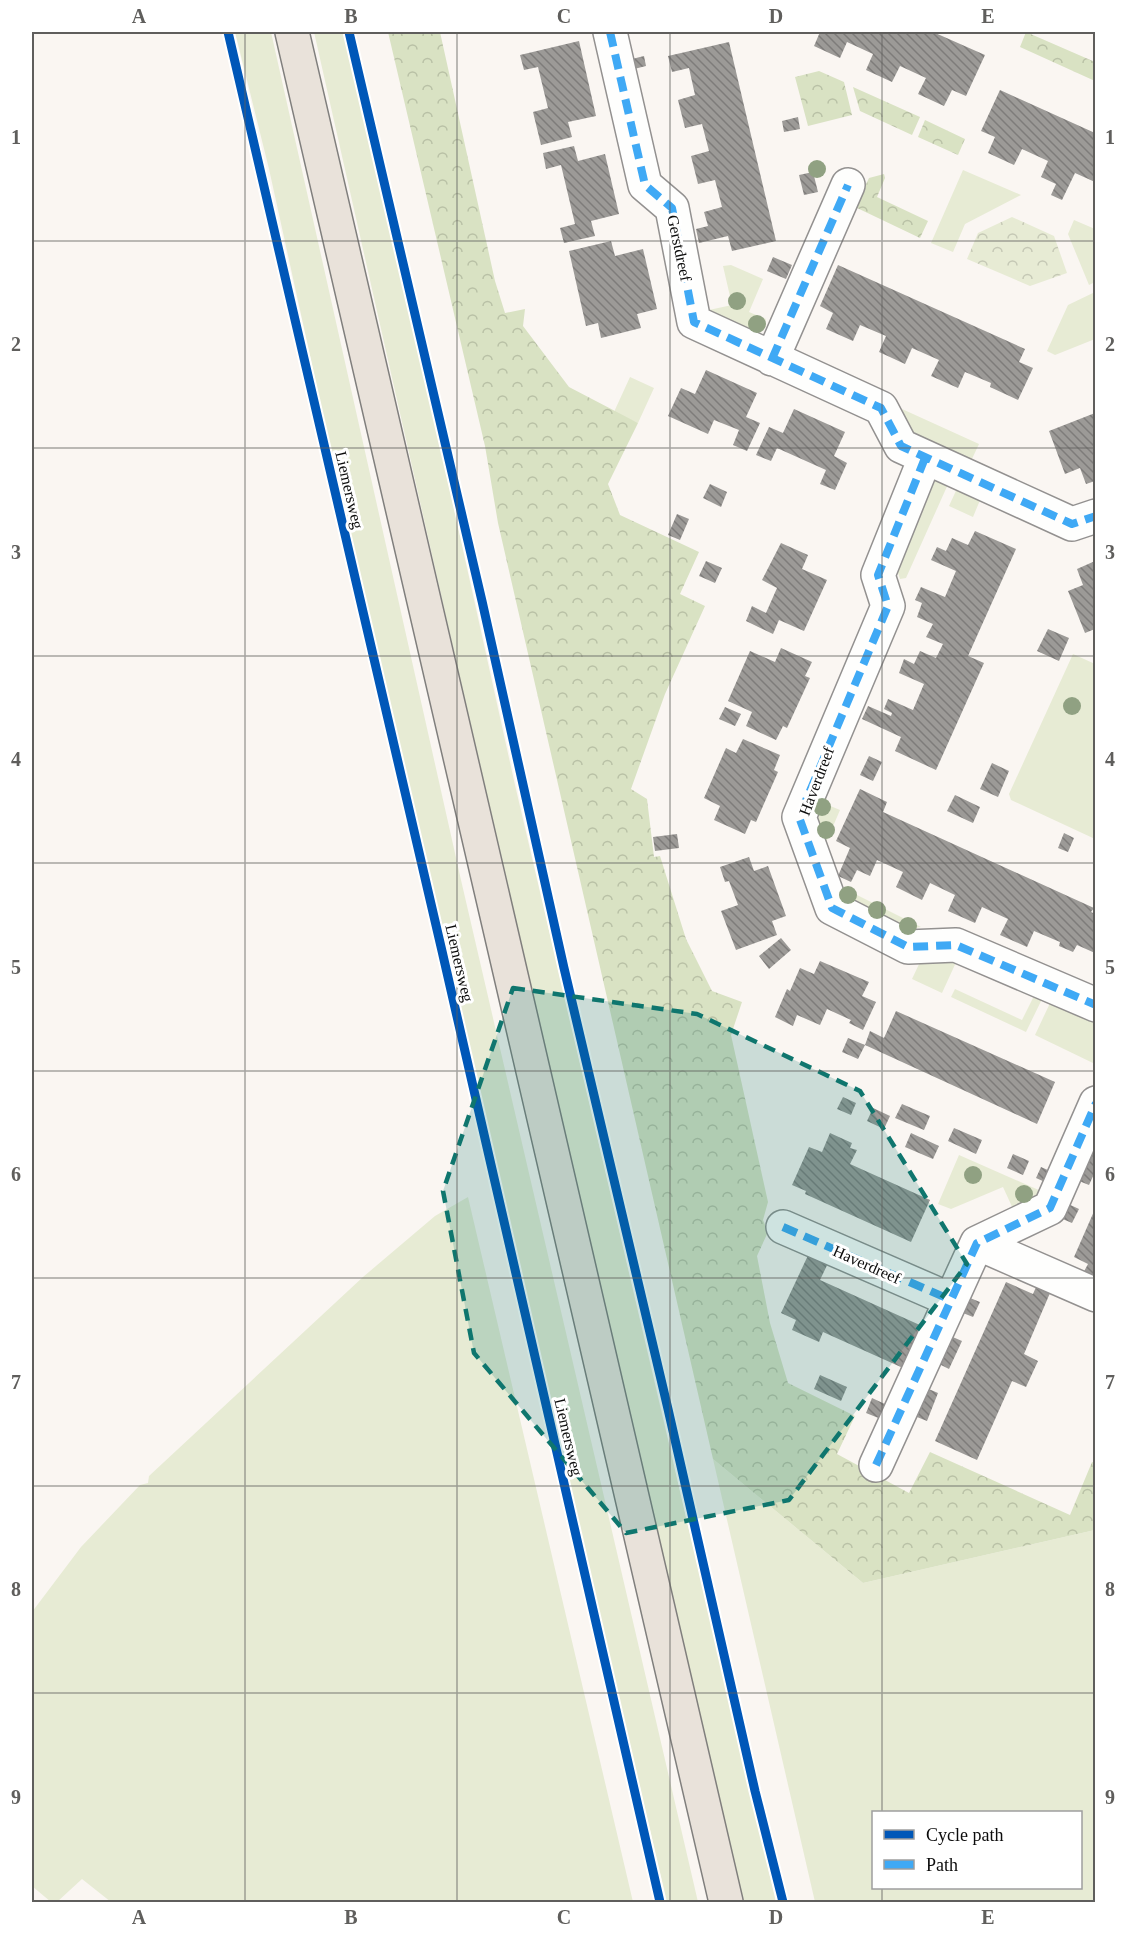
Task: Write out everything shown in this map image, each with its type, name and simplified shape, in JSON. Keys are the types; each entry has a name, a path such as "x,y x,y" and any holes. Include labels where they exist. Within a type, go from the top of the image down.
{"main road":[{"path":"292,32 726,1902"}],"street":[{"name":"Gerstdreef","path":"610,32 645,186 672,208 694,322 881,408 901,446 925,458 1071,524 1095,516"},
{"path":"772,358 848,185"},
{"name":"Haverdreef","path":"925,458 878,576 888,606 799,817 832,908 908,947 956,945 1095,1005"},
{"path":"876,1465 976,1243 1050,1208 1095,1103"},
{"name":"Haverdreef","path":"783,1227 951,1300"},
{"path":"976,1243 1095,1295"}],"highlighted area":[{"path":"513,988 697,1014 860,1091 967,1264 789,1500 626,1533 474,1353 443,1191"}],"green space":[{"path":"235,32 271,32 461,880 698,1902 667,1902 401,769 269,169"},
{"path":"314,32 344,32 429,396 515,785 776,1902 743,1902 451,639"},
{"path":"388,32 440,32 495,281 505,313 525,309 523,326 569,387 638,423 608,484 620,515 699,552 680,594 705,606 665,694 631,789 647,799 654,857 660,856 686,939 712,991 742,1002 731,1035 768,1202 763,1220 768,1232 757,1256 770,1323 788,1383 855,1416 837,1454 909,1493 930,1452 1070,1515 1092,1462 1095,1463 1095,1530 863,1583 713,1459 498,523 485,446"},
{"path":"1026,32 1095,62 1095,81 1020,47"},
{"path":"819,71 844,82 852,115 808,126 795,77"},
{"path":"853,87 920,117 912,135 860,111"},
{"path":"925,120 965,139 958,155 918,137"},
{"path":"963,170 1021,195 965,224 953,252 931,243"},
{"path":"884,174 885,178 877,197 928,221 920,238 855,207 869,178"},
{"path":"1012,217 1054,236 1067,273 1030,286 967,259 978,233"},
{"path":"1074,220 1095,229 1095,282 1089,285 1068,234"},
{"path":"731,265 763,279 749,312 766,319 761,326 749,331 720,320 709,310 732,305 723,266"},
{"path":"1095,292 1095,339 1055,355 1047,351 1068,305"},
{"path":"630,377 654,388 638,423 614,412"},
{"path":"902,409 979,444 971,461 912,434"},
{"path":"936,480 949,482 906,578 900,579 895,564 929,485"},
{"path":"960,482 983,493 973,517 949,506"},
{"path":"1073,654 1095,664 1095,839 1011,800 1009,794"},
{"path":"816,800 840,810 822,852 811,813"},
{"path":"837,885 921,927 903,930 840,898"},
{"path":"958,958 942,993 912,979 920,962"},
{"path":"955,989 1022,1020 1035,994 1043,997 1026,1032 951,997"},
{"path":"1051,1001 1095,1022 1095,1064 1035,1035"},
{"path":"959,1155 1041,1191 1036,1201 1014,1211 1003,1187 951,1209 938,1204"},
{"path":"468,1197 633,1902 111,1902 82,1879 57,1902 51,1902 32,1886 32,1612 81,1547 140,1485 148,1483 149,1476 363,1277 435,1216"},
{"path":"713,1459 863,1583 1095,1530 1095,1902 815,1902"}],"building":[{"path":"820,32 933,32 985,55 966,96 952,90 944,106 918,94 926,78 900,66 892,82 866,70 873,54 847,42 840,58 814,46"},
{"path":"579,41 596,116 568,122 572,137 541,145 533,112 548,108 538,67 524,70 520,55"},
{"path":"729,42 776,241 732,251 728,236 699,243 696,229 708,226 704,212 722,207 715,180 698,184 691,156 709,151 702,124 685,128 678,100 695,95 689,68 672,72 668,56"},
{"path":"644,56 646,66 634,69 632,59"},
{"path":"1000,90 1095,133 1095,182 1075,173 1062,200 1051,195 1056,184 1041,177 1048,161 1022,149 1014,165 988,153 995,137 981,131"},
{"path":"798,117 800,129 784,132 782,121"},
{"path":"574,146 578,161 605,154 619,214 591,221 595,236 564,243 560,228 575,224 561,165 546,169 543,153"},
{"path":"813,172 818,192 804,195 799,175"},
{"path":"611,241 615,256 643,249 657,309 637,314 641,328 601,338 598,323 586,326 569,251"},
{"path":"773,257 792,265 786,279 767,271"},
{"path":"838,265 1025,349 1019,362 1033,368 1018,400 990,387 991,383 965,372 958,388 931,376 939,360 912,348 905,364 879,352 886,336 860,325 853,341 826,329 833,313 820,306"},
{"path":"706,370 757,393 746,417 760,423 747,451 733,445 739,430 714,420 708,434 668,416 681,388 695,394"},
{"path":"794,409 845,432 834,456 847,463 835,490 820,484 826,470 777,448 771,461 756,455 769,427 783,433"},
{"path":"1095,413 1095,481 1086,484 1080,468 1065,474 1049,431"},
{"path":"710,484 727,492 721,507 703,498"},
{"path":"677,514 689,519 680,540 668,535"},
{"path":"975,531 1016,549 968,656 984,663 936,770 895,751 901,737 862,719 868,706 891,716 892,713 884,709 888,699 913,710 924,684 899,673 904,659 914,664 920,651 936,658 943,644 926,637 933,624 917,617 922,603 915,600 921,587 945,597 956,571 931,560 937,547 946,551 952,538 968,545"},
{"path":"781,543 808,555 802,569 827,580 804,631 779,620 773,634 746,621 752,606 766,613 777,588 762,580"},
{"path":"706,561 722,568 715,583 699,576"},
{"path":"1095,561 1095,629 1085,633 1068,591 1083,585 1077,569"},
{"path":"1048,629 1069,638 1059,661 1037,651"},
{"path":"781,648 812,662 805,676 810,678 787,728 783,726 776,740 746,726 752,712 728,701 750,651 775,662"},
{"path":"725,707 741,714 735,726 719,719"},
{"path":"743,739 780,755 774,770 778,772 756,822 751,820 745,834 714,820 720,806 704,798 726,748 736,753"},
{"path":"869,756 882,762 873,781 860,775"},
{"path":"992,763 1009,771 998,797 980,789"},
{"path":"860,789 887,802 883,812 1094,908 1091,912 1095,914 1095,953 1077,945 1073,952 1059,946 1060,942 1034,931 1027,947 1000,935 1008,919 982,907 975,923 948,911 955,895 930,883 922,900 896,887 903,872 877,860 870,876 857,870 851,882 838,876 850,848 836,841"},
{"path":"955,795 980,807 973,823 947,811"},
{"path":"1064,833 1074,838 1068,852 1058,848"},
{"path":"677,834 679,848 655,851 653,837"},
{"path":"749,857 754,871 768,866 786,916 772,921 777,935 736,950 721,911 738,905 729,881 725,882 720,867"},
{"path":"781,938 791,950 769,969 759,956"},
{"path":"820,961 869,982 862,996 876,1002 863,1030 849,1023 851,1020 827,1009 820,1025 797,1015 793,1026 775,1017 787,989 790,991 800,968 814,974"},
{"path":"896,1011 1055,1082 1037,1124 865,1045 870,1031 884,1038"},
{"path":"848,1038 865,1045 858,1059 842,1052"},
{"path":"843,1097 856,1103 851,1115 837,1109"},
{"path":"902,1104 930,1116 924,1130 895,1118"},
{"path":"873,1108 890,1116 884,1129 867,1121"},
{"path":"954,1128 982,1140 976,1154 948,1141"},
{"path":"830,1133 852,1143 850,1148 857,1150 850,1164 930,1200 911,1242 805,1194 806,1191 792,1185 809,1147 822,1152"},
{"path":"911,1133 939,1146 933,1159 905,1147"},
{"path":"1088,1150 1095,1153 1095,1172 1089,1185 1074,1179"},
{"path":"1013,1154 1029,1161 1023,1175 1007,1168"},
{"path":"1041,1167 1050,1171 1045,1182 1036,1178"},
{"path":"1064,1202 1079,1209 1072,1223 1058,1217"},
{"path":"1095,1209 1095,1284 1081,1277 1088,1264 1074,1257"},
{"path":"811,1249 831,1257 820,1280 922,1326 903,1368 823,1332 819,1342 792,1330 796,1320 781,1313"},
{"path":"1039,1280 1053,1286 1024,1354 1038,1361 1026,1387 1012,1381 977,1460 935,1441 1006,1282 1033,1294"},
{"path":"965,1296 980,1302 973,1317 958,1311"},
{"path":"948,1335 962,1341 949,1369 935,1362"},
{"path":"820,1375 847,1387 841,1401 814,1389"},
{"path":"924,1387 938,1393 927,1421 912,1415"},
{"path":"872,1398 887,1405 881,1419 866,1413"}],"marked path":[{"path":"610,32 645,185 672,208 694,322 881,408 901,446 1072,524 1096,516"},
{"path":"772,359 848,185"},
{"path":"925,458 878,575 888,606 799,817 832,908 908,947 956,945 1096,1005"},
{"path":"876,1465 977,1243 1050,1208 1096,1103"},
{"path":"783,1227 951,1300"}],"cycle path":[{"name":"Liemersweg","path":"228,32 660,1902"},
{"path":"349,32 755,1791 783,1902"}]}
